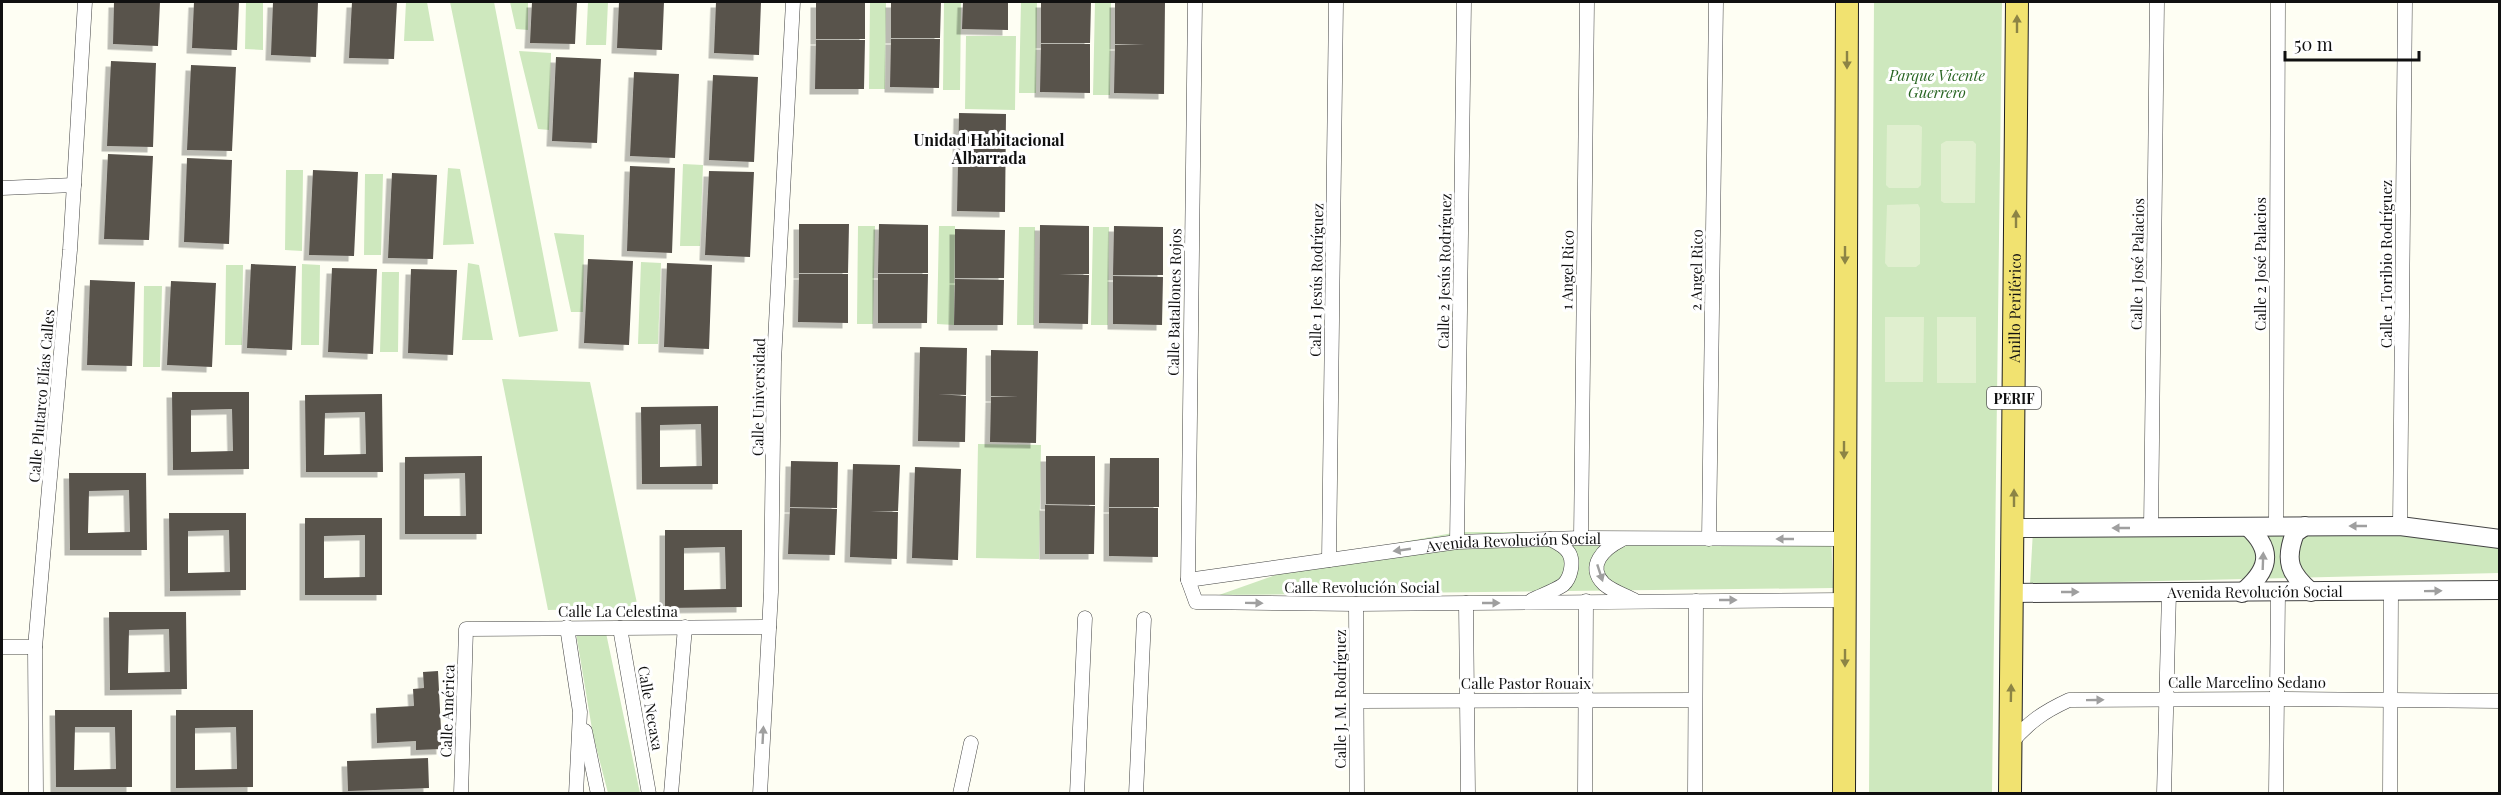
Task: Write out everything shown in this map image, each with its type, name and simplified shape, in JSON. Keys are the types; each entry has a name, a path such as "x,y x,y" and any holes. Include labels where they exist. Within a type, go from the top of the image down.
{"main road":[{"path":"1844,794 1847,2"},
{"name":"Anillo Periférico","path":"2010,794 2018,2"}],"street":[{"name":"Calle Plutarco Elías Calles","path":"36,794 34,647 59,381 86,2"},
{"name":"Calle Universidad","path":"760,794 769,627 774,361 793,2"},
{"name":"Calle Batallones Rojos","path":"1195,2 1188,580 1196,602"},
{"name":"Calle 1 Jesús Rodríguez","path":"1329,560 1336,2"},
{"name":"Calle 2 Jesús Rodríguez","path":"1457,542 1464,2"},
{"name":"1 Angel Rico","path":"1581,538 1587,2"},
{"name":"2 Angel Rico","path":"1709,539 1716,2"},
{"name":"Calle 1 José Palacios","path":"2151,528 2157,2"},
{"name":"Calle 2 José Palacios","path":"2276,526 2278,2"},
{"name":"Calle 1 Toribio Rodríguez","path":"2400,526 2405,2"},
{"path":"2,188 74,185"},
{"path":"2242,593 2258,580 2265,561 2263,546 2248,526"},
{"path":"2305,526 2295,533 2290,545 2290,561 2295,579 2311,592"},
{"path":"2013,528 2400,526 2499,538"},
{"name":"Avenida Revolución Social","path":"1188,580 1457,542 1550,538 1844,539"},
{"name":"Calle Revolución Social","path":"1528,603 1564,584 1569,576 1572,564 1569,553 1562,545 1550,538"},
{"name":"Calle Revolución Social","path":"1623,539 1607,547 1599,555 1597,564 1599,577 1605,584 1635,601"},
{"name":"Avenida Revolución Social","path":"2012,593 2499,590"},
{"path":"2164,794 2169,592"},
{"path":"2390,794 2391,592"},
{"path":"2276,794 2278,593"},
{"name":"Calle Revolución Social","path":"1196,602 1356,604 1845,600"},
{"path":"1586,601 1586,794"},
{"path":"1695,794 1696,601"},
{"path":"1466,603 1469,699 1468,794"},
{"name":"Calle J. M. Rodríguez","path":"1356,604 1357,794"},
{"path":"1077,794 1085,618"},
{"path":"1136,794 1144,619"},
{"path":"567,627 580,711 598,794"},
{"name":"Calle Necaxa","path":"671,794 685,627"},
{"name":"Calle La Celestina","path":"466,629 769,627"},
{"name":"Calle Necaxa","path":"620,628 649,794"},
{"name":"Calle América","path":"461,794 466,629"},
{"path":"2,646 34,647"},
{"name":"Calle Pastor Rouaix","path":"1357,701 1695,700"},
{"name":"Calle Marcelino Sedano","path":"2010,744 2029,722 2047,710 2069,700 2499,701"},
{"path":"576,794 580,711"},
{"path":"960,794 971,743"}],"green space":[{"path":"246,2 263,2 263,50 245,49"},
{"path":"406,2 427,2 434,41 404,41"},
{"path":"450,2 494,2 558,331 519,337"},
{"path":"510,2 528,2 528,30 516,29"},
{"path":"588,2 608,2 606,45 586,45"},
{"path":"870,2 886,2 885,89 869,89"},
{"path":"944,2 961,2 960,90 943,90"},
{"path":"1021,2 1037,2 1036,93 1019,93"},
{"path":"1095,2 1111,2 1110,95 1093,95"},
{"name":"Parque Vicente Guerrero","path":"1874,2 2002,2 1992,793 1869,794"},
{"path":"966,36 1016,36 1015,110 965,109"},
{"path":"519,51 551,53 549,130 538,129"},
{"path":"1887,125 1919,125 1922,127 1921,185 1918,188 1889,188 1886,185"},
{"path":"1946,141 1973,141 1976,144 1975,203 1944,203 1941,201 1941,144"},
{"path":"683,164 703,165 700,246 680,246"},
{"path":"448,168 460,169 474,244 443,245"},
{"path":"286,170 303,170 302,251 285,250"},
{"path":"365,174 383,174 381,255 364,255"},
{"path":"1918,204 1920,208 1920,264 1916,267 1888,267 1885,263 1887,205"},
{"path":"858,226 875,226 873,324 857,324"},
{"path":"939,226 955,226 954,325 937,324"},
{"path":"1019,227 1035,227 1034,325 1017,325"},
{"path":"1093,227 1109,227 1108,325 1091,325"},
{"path":"554,233 584,235 583,312 571,312"},
{"path":"641,262 661,263 658,344 638,344"},
{"path":"468,263 479,265 493,340 462,340"},
{"path":"302,264 320,265 319,345 301,345"},
{"path":"226,265 243,265 242,345 225,345"},
{"path":"382,272 399,272 398,352 380,352"},
{"path":"144,286 162,286 160,367 143,367"},
{"path":"1885,317 1924,317 1923,382 1885,382"},
{"path":"1937,317 1976,317 1976,383 1937,383"},
{"path":"502,379 590,382 638,608 548,610"},
{"path":"978,444 1041,445 1039,559 976,558"},
{"path":"2397,527 2499,540 2499,573 2030,584 2033,530"},
{"path":"1458,532 1831,532 1833,588 1219,595 1332,555"},
{"path":"576,633 606,633 640,793 608,793 593,735"}],"building":[{"path":"114,2 160,2 158,46 113,44"},
{"path":"194,2 239,2 237,50 192,48"},
{"path":"273,2 318,2 316,57 271,55"},
{"path":"352,2 397,2 394,59 349,58"},
{"path":"532,2 577,2 575,44 530,43"},
{"path":"619,2 664,2 662,50 617,48"},
{"path":"716,2 761,2 759,55 714,53"},
{"path":"816,2 865,2 865,39 816,39"},
{"path":"891,2 941,2 940,38 891,38"},
{"path":"963,2 1008,2 1008,30 962,29"},
{"path":"1041,2 1091,2 1090,43 1041,43"},
{"path":"1115,2 1165,2 1164,94 1114,93 1115,45 1145,45 1115,44"},
{"path":"891,39 940,39 939,88 890,87"},
{"path":"816,40 865,40 864,89 815,89"},
{"path":"1041,44 1090,44 1090,93 1040,92"},
{"path":"556,57 601,59 597,143 552,141"},
{"path":"111,61 156,63 153,147 107,146"},
{"path":"191,65 236,67 232,151 187,150"},
{"path":"634,72 679,74 675,158 630,156"},
{"path":"713,75 758,77 754,162 709,160"},
{"path":"959,113 1006,114 1005,212 957,211"},
{"path":"108,154 153,156 149,240 104,239"},
{"path":"187,158 232,160 229,244 184,242"},
{"path":"630,166 675,168 672,253 627,251"},
{"path":"313,170 358,172 354,256 309,255"},
{"path":"709,171 754,172 750,257 705,255"},
{"path":"392,173 437,175 433,259 388,258"},
{"path":"799,224 849,224 848,273 799,273"},
{"path":"879,224 928,225 928,273 878,273"},
{"path":"1040,225 1089,226 1089,274 1059,274 1089,275 1088,324 1039,323"},
{"path":"1114,226 1163,227 1163,275 1113,275"},
{"path":"955,229 1005,230 1004,278 955,278"},
{"path":"588,259 633,261 629,345 584,343"},
{"path":"667,263 712,265 709,349 664,347"},
{"path":"251,264 296,266 292,350 247,348"},
{"path":"332,268 377,269 373,354 328,352"},
{"path":"411,269 457,270 453,355 408,353"},
{"path":"799,274 848,274 848,323 798,322"},
{"path":"878,274 928,274 927,323 878,323"},
{"path":"1113,276 1163,277 1162,325 1113,324"},
{"path":"955,279 1004,280 1003,325 954,325"},
{"path":"90,280 135,282 132,366 87,365"},
{"path":"171,281 216,283 212,367 167,365"},
{"path":"920,347 967,348 966,395 938,394 966,396 965,442 918,441"},
{"path":"991,350 1038,351 1036,443 990,442 991,397 1019,396 991,396"},
{"path":"172,392 249,392 249,469 173,470","holes":["232,409 233,451 191,452 191,410"]},
{"path":"382,394 383,472 306,472 305,395","holes":["365,412 366,454 324,455 325,413"]},
{"path":"718,406 718,484 642,484 641,407","holes":["701,424 702,466 660,467 660,425"]},
{"path":"482,456 482,534 405,534 405,457","holes":["465,473 466,516 424,516 424,474"]},
{"path":"1046,456 1095,456 1095,505 1046,504"},
{"path":"1110,458 1159,458 1159,507 1109,507"},
{"path":"791,461 838,462 837,508 790,507"},
{"path":"853,464 900,465 898,511 870,512 898,512 897,559 850,557"},
{"path":"915,467 961,469 958,560 912,558"},
{"path":"69,473 146,473 147,550 70,550","holes":["129,490 130,532 88,533 89,491"]},
{"path":"1045,505 1095,506 1094,554 1045,554"},
{"path":"790,508 837,509 835,555 788,554"},
{"path":"1109,508 1158,508 1158,557 1109,556"},
{"path":"169,513 246,513 246,590 170,591","holes":["229,530 230,572 188,573 188,531"]},
{"path":"305,518 382,518 382,595 305,595","holes":["365,535 365,577 324,578 324,536"]},
{"path":"665,530 742,530 742,607 665,608","holes":["725,547 726,589 684,590 684,548"]},
{"path":"109,612 186,612 187,689 110,690","holes":["169,629 170,672 128,673 129,630"]},
{"path":"438,671 442,749 416,750 416,741 377,743 376,708 414,706 413,689 424,688 423,672"},
{"path":"55,710 132,710 132,787 56,787","holes":["75,727 115,727 116,769 74,770"]},
{"path":"176,710 253,710 253,787 176,788","holes":["236,727 237,769 195,770 195,728"]},
{"path":"428,758 429,788 348,791 347,761"}],"district":[{"name":"Unidad Habitacional Albarrada","path":"989,148"}]}
